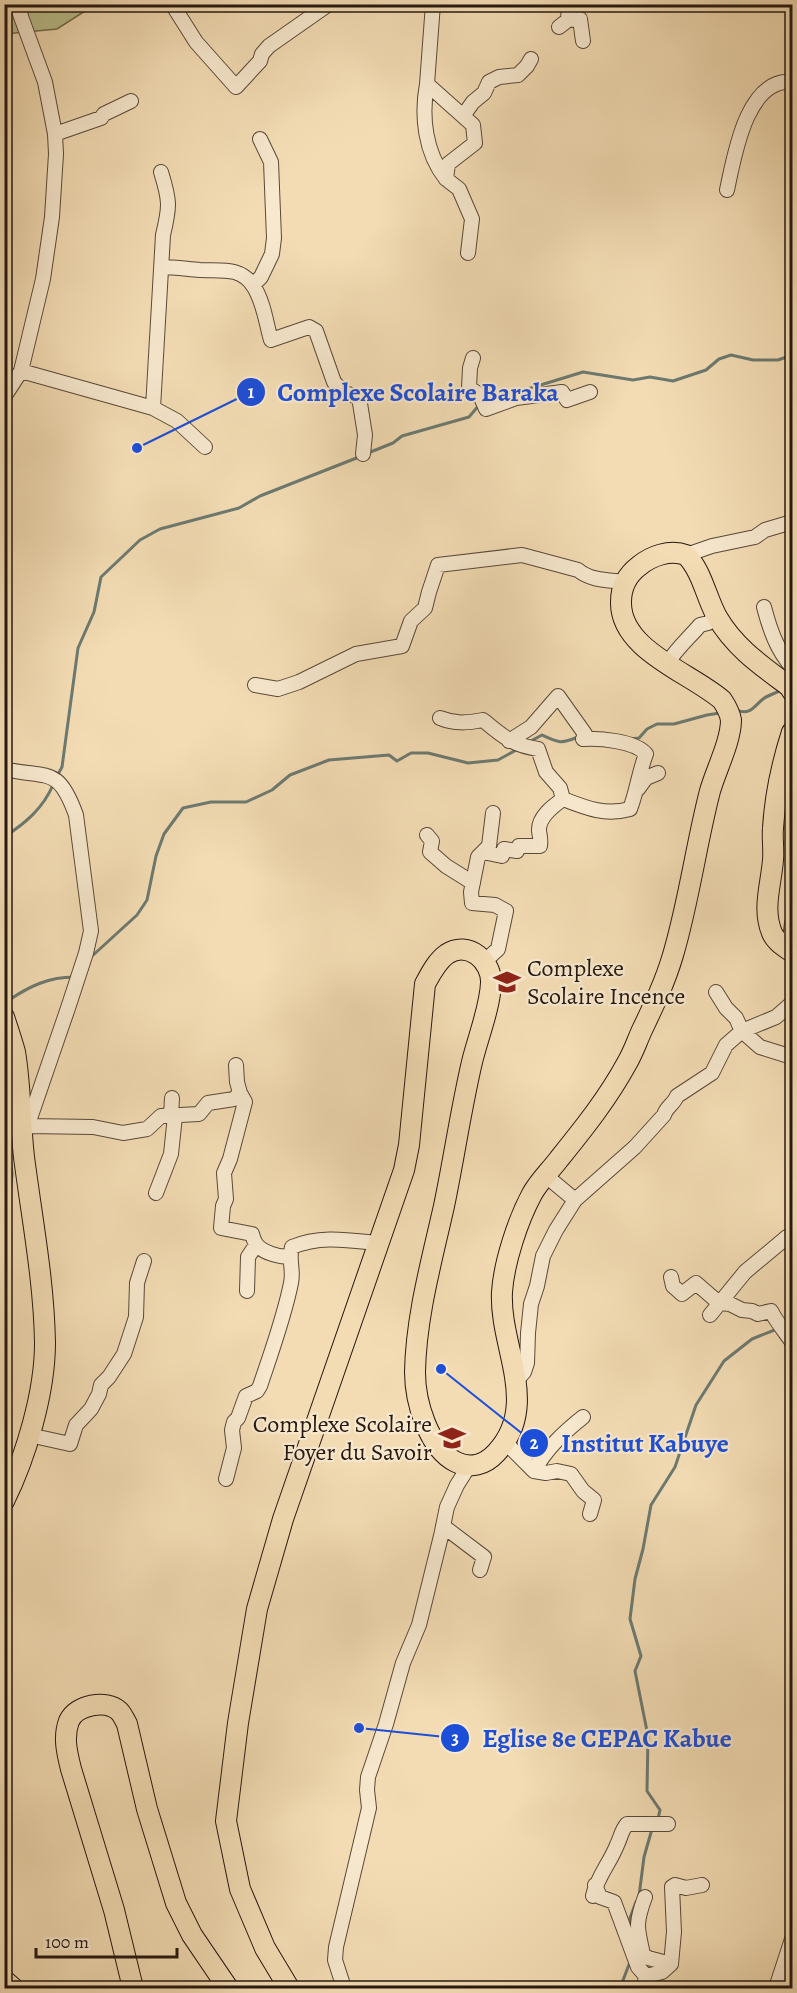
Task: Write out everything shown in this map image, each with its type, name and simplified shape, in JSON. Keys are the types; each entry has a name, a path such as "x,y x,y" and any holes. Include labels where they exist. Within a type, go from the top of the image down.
{"highway":[{"path":"289,1989 264,1948 240,1889 226,1821 237,1734 257,1610 280,1530 404,1170 409,1145 425,984 434,968 448,953 462,950 476,953 485,961 491,974 491,988 472,1064 421,1312 415,1375 423,1417 434,1440 443,1452 455,1461 469,1466 483,1463 492,1457 506,1442 517,1417 516,1381 503,1318 502,1292 516,1232 532,1194 614,1088 630,1059 660,992 674,954 711,789 729,732 731,719 722,700 667,664 627,628 621,613 621,595 625,582 635,569 648,559 675,552 686,555 695,567 717,617 735,643 754,662 792,685"},
{"path":"787,949 773,937 767,912 767,895 782,765 792,732"},
{"path":"4,1501 12,1485 29,1435 42,1386 45,1345 41,1288 15,1051 6,1028"},
{"path":"133,1989 114,1910 66,1746 70,1718 81,1708 96,1705 109,1705 120,1712 127,1724 147,1809 176,1903 192,1935 228,1989"},
{"path":"4,1980 13,1989"}],"street":[{"path":"4,398 21,371 43,279 52,217 56,154 55,134 45,82 20,14 23,4"},
{"path":"172,4 196,42 236,87 260,61 262,54 269,46 329,4"},
{"path":"433,4 424,120 436,167 459,189 472,219 468,253"},
{"path":"569,4 563,23 580,19 583,41"},
{"path":"463,116 473,102 484,93 489,82 499,77 518,75 531,59"},
{"path":"727,190 738,138 749,111 773,86 792,82"},
{"path":"427,84 473,125 475,142 448,164 446,178"},
{"path":"55,134 100,118 131,101"},
{"path":"253,285 261,277 272,254 274,238 271,162 260,139"},
{"path":"153,408 163,235 169,206 161,172"},
{"path":"162,267 224,269 243,276 253,285 260,300 271,340 309,327 316,331 334,382 344,393 359,397 361,401 365,435 363,454"},
{"path":"473,358 469,388 480,395 486,409 516,398 562,392 567,400 590,392"},
{"path":"21,371 153,408 177,421 206,447"},
{"path":"686,555 712,546 755,537 765,530 792,522"},
{"path":"255,685 278,688 299,682 356,654 402,646 411,621 425,608 438,565 522,555 578,570 596,579 625,582"},
{"path":"764,607 768,624 781,654 792,667"},
{"path":"667,664 677,648 686,642 700,624 708,623 717,617"},
{"path":"509,741 531,727 558,696 585,734 583,739 596,738 628,745 641,749 646,754 640,771 638,789"},
{"path":"440,718 450,722 465,723 483,720 509,741 522,747 538,749 546,772 560,788 563,799"},
{"path":"782,765 784,783 792,784"},
{"path":"4,769 54,779 70,798 76,815 92,931 25,1133 93,1126 123,1133 147,1129 161,1116 199,1114 208,1103 234,1099 240,1093"},
{"path":"563,799 594,811 618,812 630,808 638,789 646,778 658,773"},
{"path":"483,852 502,856 504,849 517,851 519,846 540,846 539,829 542,818 563,799"},
{"path":"485,961 498,949 506,911 495,905 472,903 478,857 489,846 493,813"},
{"path":"427,835 432,842 430,852 446,866 473,883"},
{"path":"787,949 792,923"},
{"path":"716,992 726,1008 736,1017 742,1031 760,1047 792,1057"},
{"path":"516,1381 524,1372 527,1363 531,1304 543,1256 575,1200 635,1148 677,1096 712,1072 726,1045 742,1031 776,1017 792,1003"},
{"path":"236,1065 237,1082 245,1102 224,1173 226,1199 221,1228 252,1234 256,1245 270,1253 289,1256"},
{"path":"156,1193 171,1154 172,1098"},
{"path":"545,1175 575,1200"},
{"path":"710,1316 745,1272 787,1237 792,1236"},
{"path":"226,1479 234,1448 232,1430 234,1422 238,1418 246,1396 257,1391 260,1386 292,1282 293,1267 289,1256 292,1247 307,1240 336,1238 377,1243"},
{"path":"247,1291 248,1257 256,1245"},
{"path":"29,1435 70,1444 75,1426 91,1409 101,1385 124,1354 136,1317 137,1283 144,1261"},
{"path":"671,1277 673,1286 682,1294 696,1283 719,1303 730,1304 758,1314 771,1311 792,1342"},
{"path":"534,1471 543,1455 564,1432 583,1418"},
{"path":"506,1442 534,1471 546,1473 557,1471 571,1474 582,1491 594,1500 590,1514"},
{"path":"344,1989 335,1960 336,1947 369,1808 366,1790 368,1777 403,1663 419,1624 447,1507 469,1466"},
{"path":"443,1526 484,1557 480,1570"},
{"path":"668,1824 627,1824 622,1830 617,1846 594,1891 600,1897 614,1902 645,1982 671,1964 674,1932 672,1887 675,1885 686,1888 702,1885"},
{"path":"645,1897 638,1915 637,1930 643,1954 648,1958 671,1964"},
{"path":"776,1989 787,1974 792,1939"}],"green space":[{"path":"4,5 133,5 85,11 57,29 5,34"}],"waterway":[{"path":"521,391 583,372 633,380 650,377 673,381 706,370 719,359 731,355 753,360 778,360 792,355"},
{"path":"368,453 393,443 402,436 469,417 480,404"},
{"path":"57,776 62,767 78,648 94,612 101,577 140,540 160,529 239,508 260,496 359,457"},
{"path":"737,710 749,711 765,698 782,690"},
{"path":"631,739 639,738 647,729 657,724 674,724 720,713"},
{"path":"529,742 542,735 560,742 578,737"},
{"path":"91,957 137,915 147,900 156,856 164,834 183,808 211,802 246,802 272,790 290,775 329,760 389,755 397,761 411,753 428,753 468,763 498,760 518,749"},
{"path":"4,837 33,814 53,785"},
{"path":"9,1000 40,983 74,977"},
{"path":"4,1209 9,1206 12,1174 5,1119 8,1117"},
{"path":"658,1819 660,1810 647,1791 648,1736 635,1671 641,1656 630,1619 635,1579 651,1505 675,1467 696,1405 724,1361 752,1339 777,1329"},
{"path":"4,1356 10,1357"},
{"path":"639,1896 644,1857 652,1829"},
{"path":"632,1927 630,1918 636,1902"},
{"path":"620,1988 630,1962"}],"place":[{"name":"Complexe Scolaire Baraka","path":"137,448"},
{"name":"Complexe Scolaire Incence","path":"507,982"},
{"name":"Institut Kabuye","path":"441,1369"},
{"name":"Complexe Scolaire Foyer du Savoir","path":"452,1438"},
{"name":"Eglise 8e CEPAC Kabue","path":"359,1728"}]}
